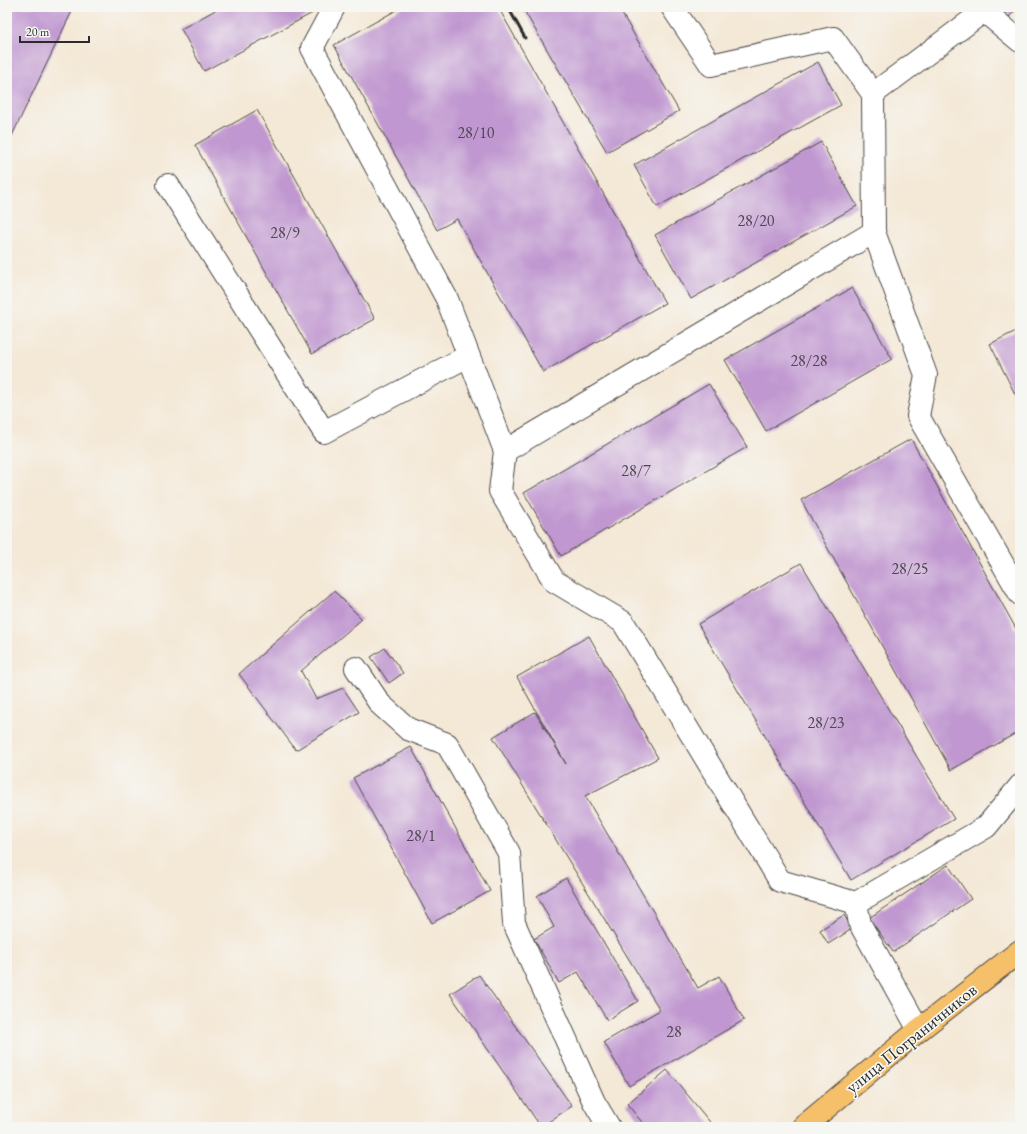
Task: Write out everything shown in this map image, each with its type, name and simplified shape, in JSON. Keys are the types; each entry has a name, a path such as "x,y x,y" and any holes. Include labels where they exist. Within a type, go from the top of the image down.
{"main road":[{"name":"улица Пограничников","path":"803,1127 919,1030 1020,951"}],"lane":[{"path":"334,7 312,48 425,255 447,299 504,451 500,491 554,582 623,622 780,881 856,903 986,827 1020,786"},
{"path":"672,7 711,66 833,38 873,94 874,232 926,375 918,416 1020,594"},
{"path":"873,94 984,11 1020,41"},
{"path":"168,185 324,432 468,356"},
{"path":"504,451 874,232"},
{"path":"356,668 380,704 408,729 447,744 509,853 514,923 594,1102 609,1127"},
{"path":"856,903 860,924 919,1030"}],"building":[{"path":"7,7 74,7 7,146"},
{"path":"221,7 319,7 320,9 204,71 181,29"},
{"path":"402,7 498,7 665,303 543,372 457,219 437,230 334,45"},
{"path":"522,7 618,7 679,111 607,152"},
{"path":"997,7 1018,7 1009,17"},
{"path":"818,62 841,105 657,207 634,165"},
{"path":"257,110 375,319 312,354 195,145"},
{"path":"821,142 857,206 691,299 655,235"},
{"path":"852,288 892,359 766,431 725,360"},
{"path":"1020,329 1020,399 1018,400 990,344"},
{"path":"709,384 747,447 561,556 524,493"},
{"path":"911,439 1020,636 1020,731 951,770 801,500"},
{"path":"801,563 954,819 851,880 698,624"},
{"path":"334,591 362,619 301,671 316,699 343,688 359,712 296,750 239,674"},
{"path":"589,636 658,758 585,796 698,988 719,976 744,1020 629,1086 604,1042 660,1010 493,737 535,712 566,764 517,677"},
{"path":"385,648 403,673 389,683 371,657"},
{"path":"411,747 490,891 432,923 353,778"},
{"path":"948,865 971,899 893,952 869,918"},
{"path":"566,878 638,1001 607,1020 578,972 559,983 534,939 554,927 537,896"},
{"path":"844,915 852,929 828,944 820,930"},
{"path":"479,975 572,1106 541,1127 450,994"},
{"path":"667,1070 714,1127 646,1127 627,1104"}],"railway":[{"path":"508,7 525,38"}]}
